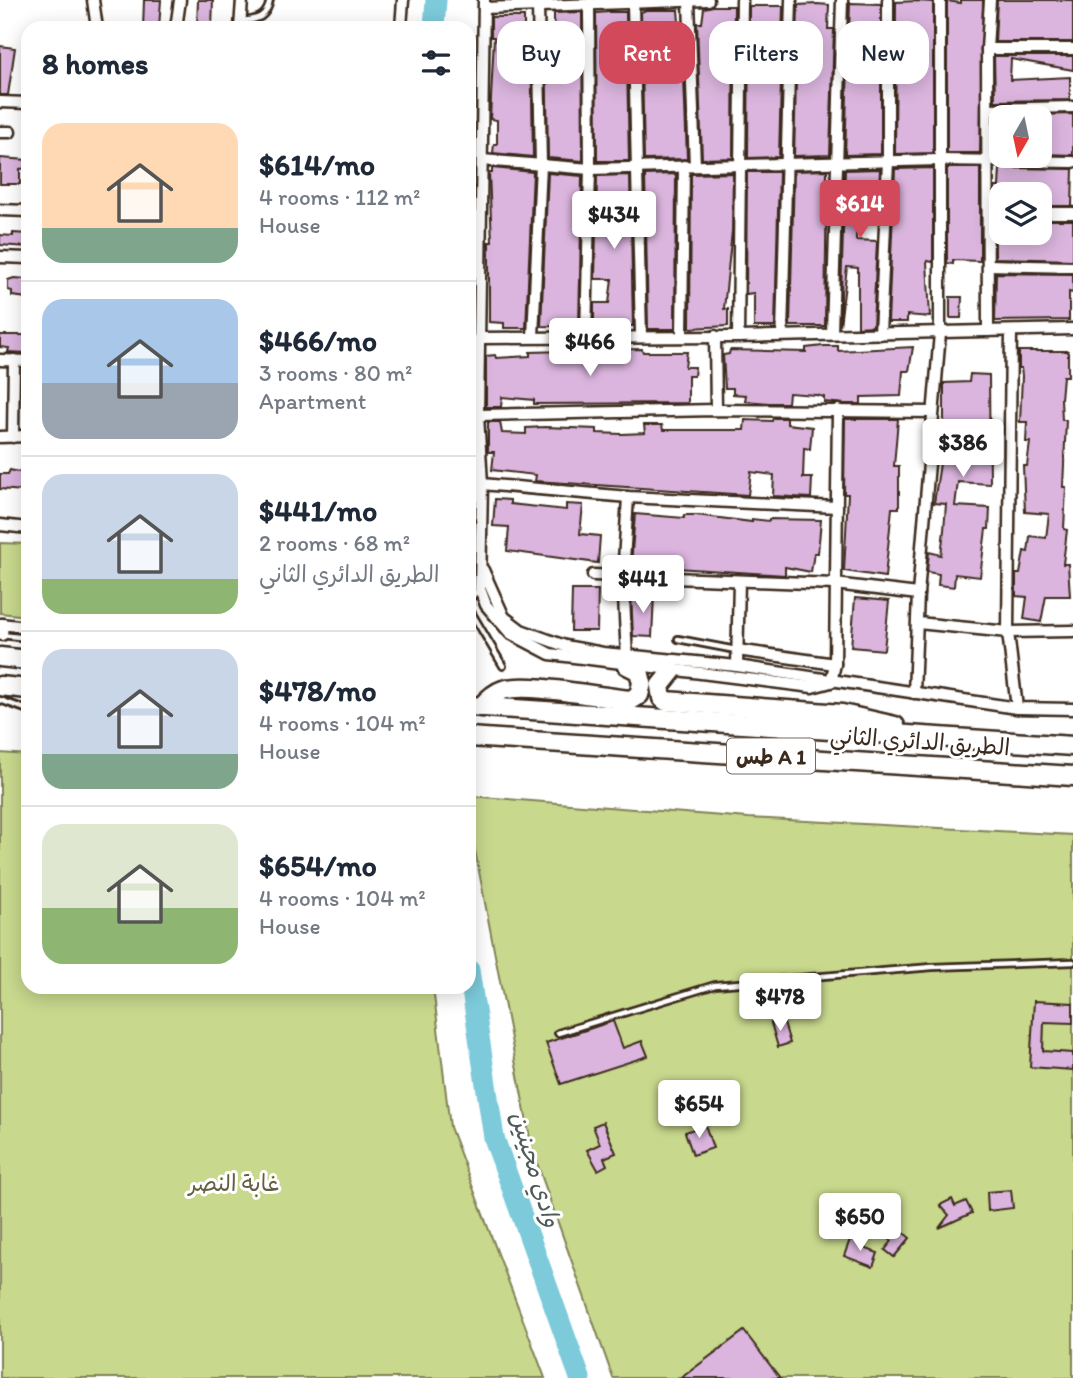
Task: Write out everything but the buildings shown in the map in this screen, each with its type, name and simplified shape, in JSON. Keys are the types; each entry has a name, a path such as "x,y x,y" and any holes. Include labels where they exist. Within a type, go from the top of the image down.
{"highway":[{"path":"0,657 21,659"},
{"path":"476,705 510,689 557,691 631,700 639,695 642,683 639,671 627,660"},
{"path":"673,671 660,687 660,693 666,701 842,714 894,725 922,735"},
{"path":"0,686 21,688"},
{"name":"الطريق الدائري الثاني","path":"476,706 1073,746"},
{"name":"الطريق الدائري الثاني","path":"476,737 1073,776"}],"street":[{"path":"93,0 96,21"},
{"path":"177,21 180,0"},
{"path":"241,21 242,0"},
{"path":"401,21 402,0"},
{"path":"708,0 634,4 484,4 478,415 482,484 480,589 496,620 510,633 550,654 737,666 1017,708 1073,709"},
{"path":"738,337 742,0"},
{"path":"782,334 791,0"},
{"path":"832,333 842,0"},
{"path":"880,334 888,161 888,0"},
{"path":"914,693 918,594 940,333 940,0"},
{"path":"989,210 986,163 986,49 990,0"},
{"path":"682,336 689,166 689,1"},
{"path":"586,337 590,169 589,4"},
{"path":"634,4 641,337"},
{"path":"533,337 541,165 538,5"},
{"path":"986,49 1073,49"},
{"path":"0,102 21,103"},
{"path":"988,109 1073,107"},
{"path":"482,160 590,169 939,160 986,163 1073,162"},
{"path":"0,210 21,211"},
{"path":"1052,213 1073,213"},
{"path":"988,331 989,245"},
{"path":"0,257 21,258"},
{"path":"989,265 1073,268"},
{"path":"480,338 738,337 1073,329"},
{"path":"1011,331 1008,632 1017,708"},
{"path":"715,336 716,410"},
{"path":"0,360 21,360"},
{"path":"13,437 14,360"},
{"path":"478,415 716,410 933,412"},
{"path":"831,682 835,664 838,410"},
{"path":"0,437 21,436"},
{"path":"482,484 628,496 837,507"},
{"path":"627,660 623,577 628,496"},
{"path":"0,525 21,527"},
{"path":"476,570 482,569"},
{"path":"482,569 504,617 521,630 565,646 673,671 812,687 831,682"},
{"path":"593,575 835,584 918,594"},
{"path":"737,666 739,581"},
{"path":"918,623 1008,632 1073,631"},
{"path":"1,630 21,628"},
{"path":"737,650 835,664"}],"lane":[{"path":"253,21 268,12 270,0"},
{"path":"476,593 480,589"},
{"path":"476,620 503,666"},
{"path":"1,630 21,636"},
{"path":"678,639 737,650"},
{"path":"0,701 21,708"},
{"path":"558,1033 715,985 932,967 1073,962"}],"green space":[{"path":"0,543 21,544 21,615 0,613"},
{"name":"غابة النصر","path":"0,753 21,754 21,994 434,994 450,1127 545,1378 0,1378"},
{"path":"476,797 748,818 1073,835 1073,1378 613,1378 532,1149 476,856"}],"waterway":[{"name":"وادي مجينين","path":"434,21 436,0"},
{"name":"وادي مجينين","path":"473,994 494,1138 580,1378"}]}
